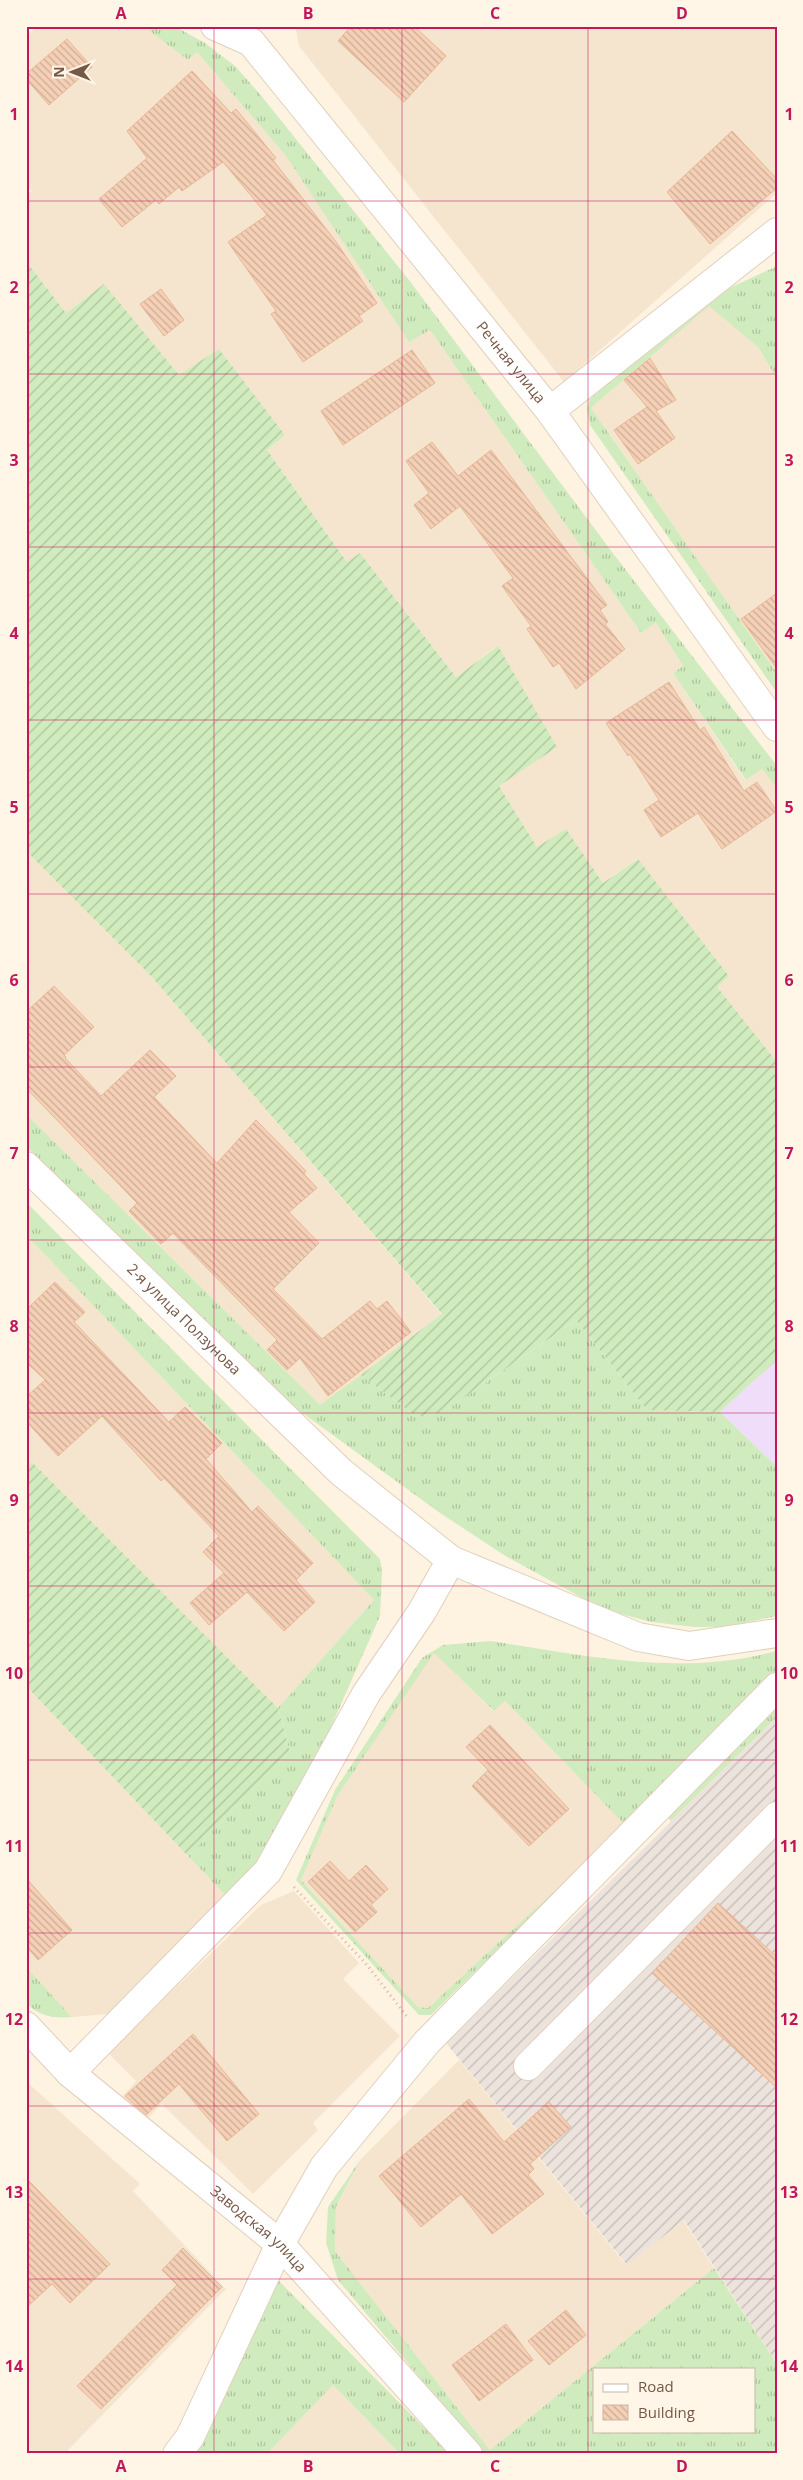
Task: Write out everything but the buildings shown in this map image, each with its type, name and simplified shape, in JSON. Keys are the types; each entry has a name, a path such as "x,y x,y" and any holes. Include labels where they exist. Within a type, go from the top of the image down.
{"street":[{"name":"Речная улица","path":"215,26 257,34 550,411 777,728"},
{"path":"550,411 777,232"},
{"name":"2-я улица Ползунова","path":"26,1166 341,1472 451,1560 638,1637 689,1646 777,1633"},
{"path":"70,2073 268,1871 366,1694 421,1613 451,1560"},
{"path":"177,2454 190,2437 280,2244 324,2167 427,2042 777,1687"},
{"path":"528,2066 777,1816"},
{"name":"Заводская улица","path":"26,2026 70,2073 280,2244 468,2454"}],"path":[{"path":"272,1863 367,1965 427,2042"}],"shaded area":[{"path":"38,26 143,26 188,60 197,52 286,156 410,341 430,330 641,633 656,623 683,666 673,673 745,780 762,769 777,788 777,1062 716,987 729,976 637,859 603,883 566,830 537,847 499,786 497,646 456,677 360,553 348,563 267,450 285,435 219,350 179,376 104,284 66,313 26,261 26,195 32,191 26,184 26,31 30,33"},
{"path":"295,26 777,26 777,193 564,382 299,46"},
{"path":"709,305 758,347 777,379 777,673 591,408"},
{"path":"26,851 151,976 442,1315 320,1406 26,1114"},
{"path":"26,1235 374,1600 278,1708 32,1462 26,1467"},
{"path":"777,1360 777,1467 720,1412"},
{"path":"434,1652 493,1711 505,1701 625,1825 428,2008 418,2007 301,1880 338,1795"},
{"path":"26,1686 232,1902 120,2013 72,2017 26,1967"},
{"path":"777,1717 777,2364 684,2220 627,2265 446,2043"},
{"path":"294,1891 359,1963 343,1979 400,2036 313,2123 318,2130 253,2194 162,2104 145,2121 122,2097 136,2081 108,2053 261,1905"},
{"path":"459,2060 626,2265 683,2220 714,2268 490,2450 335,2251 336,2208 360,2160"},
{"path":"26,2081 140,2184 133,2191 226,2289 64,2454 26,2454"},
{"path":"333,2385 400,2454 267,2454"}],"green space":[{"path":"143,26 174,26 205,43 235,66 259,93 409,280 612,552 777,766 777,788 762,769 746,780 673,673 683,666 656,623 641,633 430,330 409,342 286,156 197,52 188,60"},
{"path":"26,261 66,313 104,284 179,375 219,349 285,435 267,450 347,562 360,553 456,677 498,646 557,747 499,786 537,847 566,829 603,883 638,859 729,976 717,987 777,1062 777,1360 720,1412 647,1410 576,1320 443,1412 417,1417 361,1375 442,1314 151,976 26,851"},
{"path":"777,266 777,379 758,347 709,306 591,408 777,673 777,693 590,425 587,409 590,399 714,295"},
{"path":"26,1114 320,1405 361,1375 417,1417 443,1412 576,1320 647,1410 720,1412 777,1467 777,1616 724,1627 694,1627 651,1622 621,1614 590,1602 507,1557 440,1513 279,1396 26,1146"},
{"path":"26,1202 380,1559 382,1573 380,1616 296,1806 232,1902 188,1856 290,1752 278,1708 374,1600 26,1235"},
{"path":"32,1462 278,1708 290,1752 188,1856 26,1686 26,1467"},
{"path":"490,1641 598,1658 668,1663 704,1663 740,1659 777,1651 777,1675 625,1825 505,1701 494,1711 434,1653 338,1795 301,1880 418,2007 428,2008 613,1836 431,2015 419,2015 296,1880 335,1790 422,1658 443,1645"},
{"path":"777,1698 777,1717 671,1821 661,1811"},
{"path":"26,1967 72,2017 47,2016 36,2011 26,2003"},
{"path":"360,2160 336,2207 335,2251 490,2450 714,2268 777,2364 777,2454 484,2454 338,2280 326,2243 328,2207"},
{"path":"278,2280 449,2454 400,2454 333,2385 267,2454 189,2454"}]}
